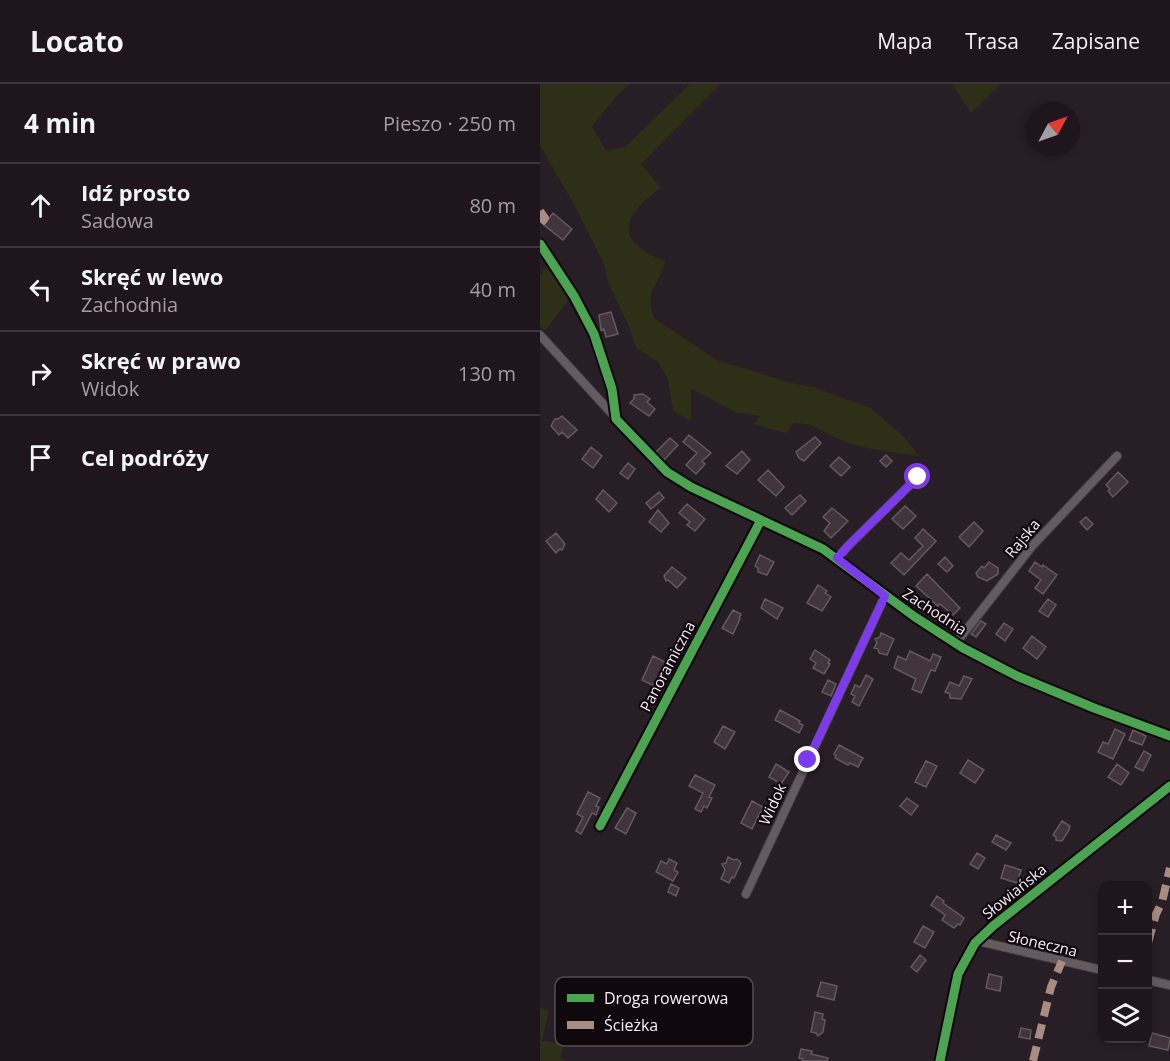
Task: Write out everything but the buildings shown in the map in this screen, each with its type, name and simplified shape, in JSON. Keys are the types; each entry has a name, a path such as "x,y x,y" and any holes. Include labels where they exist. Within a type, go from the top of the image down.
{"street":[{"path":"540,244 574,296 594,334 612,389 616,419"},
{"name":"Zachodnia","path":"540,335 667,472 691,487 810,542 837,558 885,596 956,644 1035,684 1170,736"},
{"name":"Rajska","path":"956,644 1033,545 1117,456"},
{"path":"837,558 918,477"},
{"name":"Panoramiczna","path":"600,826 761,520"},
{"name":"Widok","path":"746,894 885,596"},
{"name":"Słowiańska","path":"940,1061 957,974 978,941 1138,809 1170,786"},
{"name":"Słoneczna","path":"978,941 1098,969"},
{"path":"1152,981 1170,985"}],"green space":[{"path":"540,84 629,84 592,126 606,151 625,147 690,84 720,84 641,164 661,188 638,208 629,225 629,233 634,242 643,250 665,261 652,293 651,307 654,318 717,360 791,383 813,387 871,408 904,437 919,456 860,446 808,425 793,423 787,433 753,424 760,416 735,412 691,389 691,421 673,411 668,379 658,362 636,348 630,329 608,282 604,264 540,145"},
{"path":"952,84 1000,84 971,113"},
{"path":"549,264 571,296 545,331 540,326 540,275"},
{"path":"540,1007 549,1011 542,1041 555,1042 555,1046 563,1046 560,1058 566,1061 540,1061"}],"marked path":[{"path":"540,211 545,218 540,224"},
{"path":"1150,935 1162,902 1170,868"},
{"path":"1033,1061 1051,987 1062,961"}],"cycle path":[{"path":"540,244 574,296 594,334 612,389 616,419 667,472 691,487 823,549 915,617 963,648 1017,676 1170,736"},
{"path":"600,826 761,520"},
{"path":"940,1061 958,974 975,943 993,926 1170,786"}],"route":[{"path":"808,760 885,596 837,558 918,477"}]}
